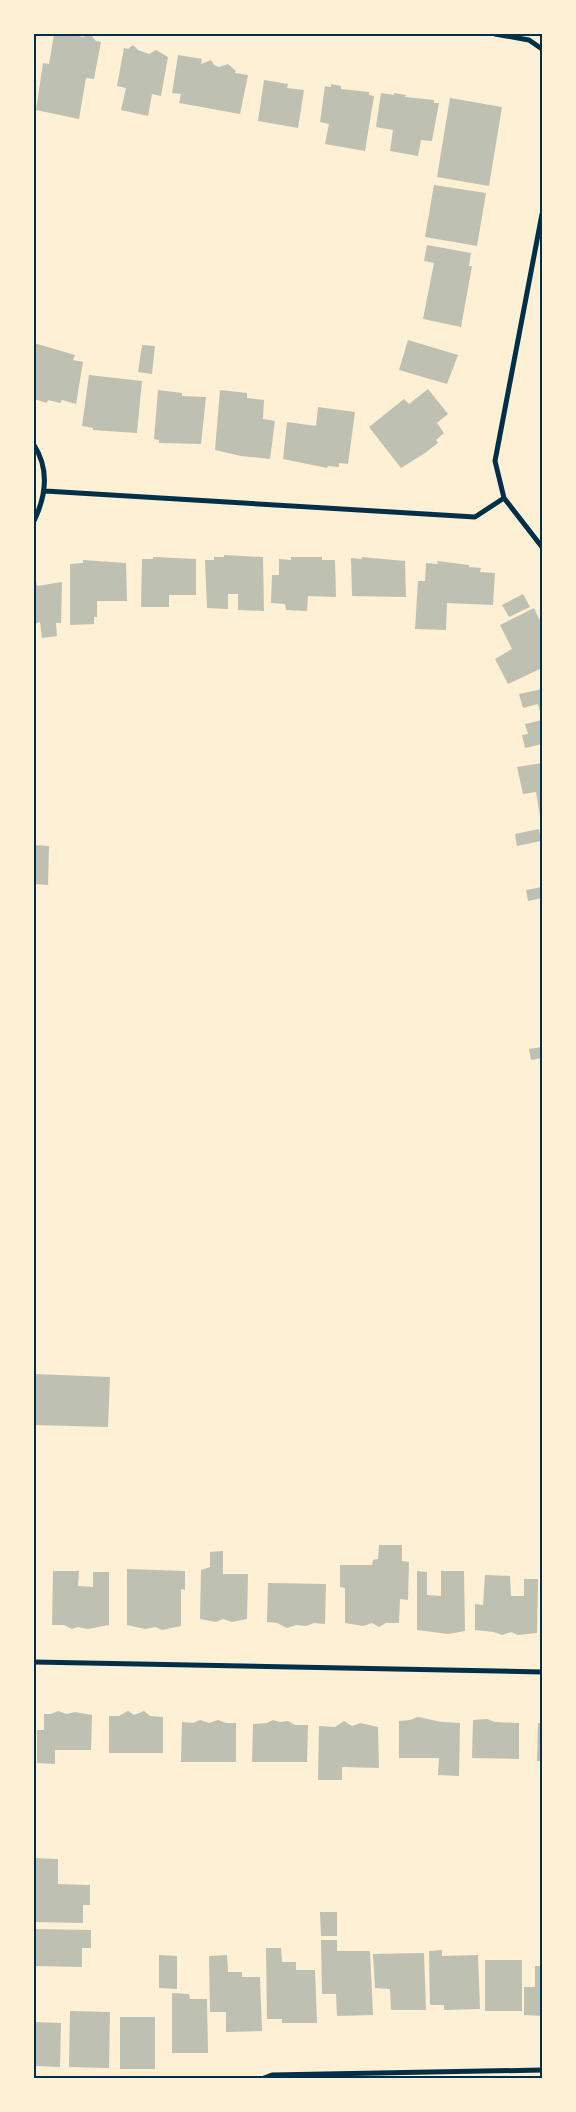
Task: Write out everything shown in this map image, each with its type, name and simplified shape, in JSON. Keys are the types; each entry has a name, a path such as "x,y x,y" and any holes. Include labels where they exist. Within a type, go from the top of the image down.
{"street":[{"path":"495,34 529,40 542,49"},
{"path":"542,214 495,461 504,498 542,547"},
{"path":"34,445 44,469 45,491 42,505 34,521"},
{"path":"45,491 475,517 504,498"},
{"path":"34,1662 542,1672"},
{"path":"264,2078 272,2075 420,2075 542,2070"}],"building":[{"path":"54,34 71,34 83,37 90,34 96,41 101,42 94,79 86,78 79,119 36,110 43,63 49,64"},
{"path":"133,45 138,50 149,54 156,50 168,57 161,96 152,94 148,116 121,110 126,88 117,86 124,48 128,49"},
{"path":"178,55 202,59 201,64 211,60 214,65 219,67 228,64 236,71 235,73 248,75 240,114 179,103 181,94 172,93"},
{"path":"264,80 288,84 287,88 304,90 298,128 258,121"},
{"path":"331,84 341,86 341,89 369,92 369,95 374,96 365,151 325,144 329,124 320,122 325,86 331,87"},
{"path":"381,93 406,95 405,97 434,100 434,103 439,103 432,141 421,140 418,156 390,151 393,130 376,127"},
{"path":"450,98 502,107 489,186 437,177"},
{"path":"434,185 486,193 477,246 425,237"},
{"path":"427,245 471,253 469,266 472,266 461,327 423,319 434,263 424,261"},
{"path":"408,340 458,355 447,384 399,370"},
{"path":"34,343 75,355 73,360 83,362 76,404 62,400 60,403 48,400 47,403 34,399"},
{"path":"142,345 155,346 152,374 138,372"},
{"path":"89,375 142,381 137,433 93,430 93,428 82,426"},
{"path":"428,389 448,414 437,423 444,433 436,440 438,443 401,468 369,427 404,399 409,404"},
{"path":"158,390 182,393 182,396 206,397 201,444 159,443 159,440 154,439"},
{"path":"220,390 247,393 247,398 264,400 263,419 275,421 270,459 241,456 215,450"},
{"path":"318,407 355,412 348,464 339,463 339,467 328,466 327,468 283,459 287,422 316,426"},
{"path":"224,555 263,557 264,611 238,610 238,594 228,594 228,609 207,608 205,560 214,560 214,557 224,557"},
{"path":"153,557 196,559 196,595 169,595 169,607 141,607 142,559 153,559"},
{"path":"291,557 322,557 322,560 335,560 336,597 308,596 307,611 286,610 285,604 271,603 272,575 279,575 279,559 291,560"},
{"path":"362,557 405,561 406,597 352,596 351,558 362,559"},
{"path":"83,560 126,563 127,601 97,601 97,617 94,617 94,624 70,625 70,564 83,563"},
{"path":"437,561 469,565 469,567 481,568 480,572 495,573 493,605 447,603 446,630 415,629 418,581 425,581 426,563 438,564"},
{"path":"36,582 37,586 62,582 61,623 56,623 57,636 42,638 40,622 34,624 34,583"},
{"path":"523,594 530,607 509,617 502,605"},
{"path":"534,608 539,619 542,620 542,668 508,684 495,659 512,649 500,625"},
{"path":"542,689 542,719 538,704 523,708 519,694"},
{"path":"542,720 542,744 525,748 522,735 528,734 525,724"},
{"path":"542,763 541,822 536,792 523,794 517,767"},
{"path":"539,829 541,841 517,846 515,834"},
{"path":"34,845 49,846 48,885 34,884"},
{"path":"542,887 542,898 528,901 526,890"},
{"path":"542,1047 542,1058 531,1060 529,1049"},
{"path":"34,1374 110,1377 108,1427 34,1425"},
{"path":"379,1545 402,1545 402,1561 409,1562 408,1600 400,1599 399,1623 386,1623 379,1627 372,1623 363,1626 345,1623 345,1588 340,1587 340,1565 372,1565 373,1560 378,1559"},
{"path":"223,1551 223,1574 248,1574 247,1619 232,1622 223,1619 216,1622 200,1619 201,1570 210,1567 210,1552"},
{"path":"127,1569 185,1571 185,1590 181,1589 181,1626 162,1630 155,1627 145,1629 127,1625"},
{"path":"53,1571 79,1571 78,1586 93,1587 93,1572 109,1572 109,1625 88,1629 78,1627 72,1629 64,1625 52,1625"},
{"path":"417,1571 427,1572 427,1595 441,1596 441,1571 464,1571 465,1631 448,1634 417,1630"},
{"path":"485,1575 510,1576 511,1596 524,1596 524,1579 538,1579 537,1633 518,1635 511,1632 502,1635 475,1630 475,1604 483,1605"},
{"path":"268,1583 326,1584 325,1624 314,1623 287,1628 277,1623 267,1622"},
{"path":"58,1711 67,1714 75,1712 92,1715 91,1750 55,1750 55,1764 37,1763 37,1730 44,1730 44,1714"},
{"path":"128,1711 134,1715 144,1711 150,1716 163,1717 163,1753 109,1753 109,1716 119,1716"},
{"path":"418,1717 442,1722 460,1723 459,1776 438,1775 439,1758 399,1758 399,1721"},
{"path":"487,1719 495,1722 519,1723 519,1759 472,1758 473,1720"},
{"path":"200,1720 209,1723 218,1720 226,1723 236,1723 236,1762 181,1762 182,1722 193,1723"},
{"path":"273,1720 280,1722 288,1721 295,1725 308,1725 307,1762 252,1762 253,1724 267,1723"},
{"path":"344,1721 352,1726 360,1723 378,1727 379,1768 342,1767 342,1780 318,1780 319,1726 335,1727"},
{"path":"538,1723 542,1723 542,1761 537,1761"},
{"path":"34,1858 58,1859 58,1884 90,1885 90,1905 83,1905 83,1923 34,1922"},
{"path":"320,1912 337,1912 337,1936 321,1936"},
{"path":"34,1929 91,1930 91,1948 82,1948 82,1967 34,1966"},
{"path":"321,1940 337,1940 337,1951 370,1951 373,2015 337,2016 336,1994 322,1994"},
{"path":"266,1948 281,1948 282,1962 296,1962 296,1970 315,1970 317,2023 282,2023 282,2019 267,2019"},
{"path":"442,1950 442,1956 478,1955 480,2009 444,2010 444,2005 430,2005 429,1951"},
{"path":"424,1953 426,2010 391,2010 390,1989 375,1988 373,1954"},
{"path":"159,1955 177,1956 177,1989 159,1988"},
{"path":"227,1955 228,1972 242,1972 242,1977 260,1977 262,2031 226,2032 226,2012 210,2012 209,1956"},
{"path":"485,1960 522,1960 522,2011 485,2011"},
{"path":"535,1966 542,1966 542,2016 524,2015 524,1987 535,1987"},
{"path":"172,1993 189,1994 190,1999 207,1999 208,2053 172,2053"},
{"path":"70,2011 110,2012 109,2068 69,2067"},
{"path":"120,2017 155,2017 155,2069 120,2069"},
{"path":"34,2022 61,2023 60,2067 34,2066"}]}
